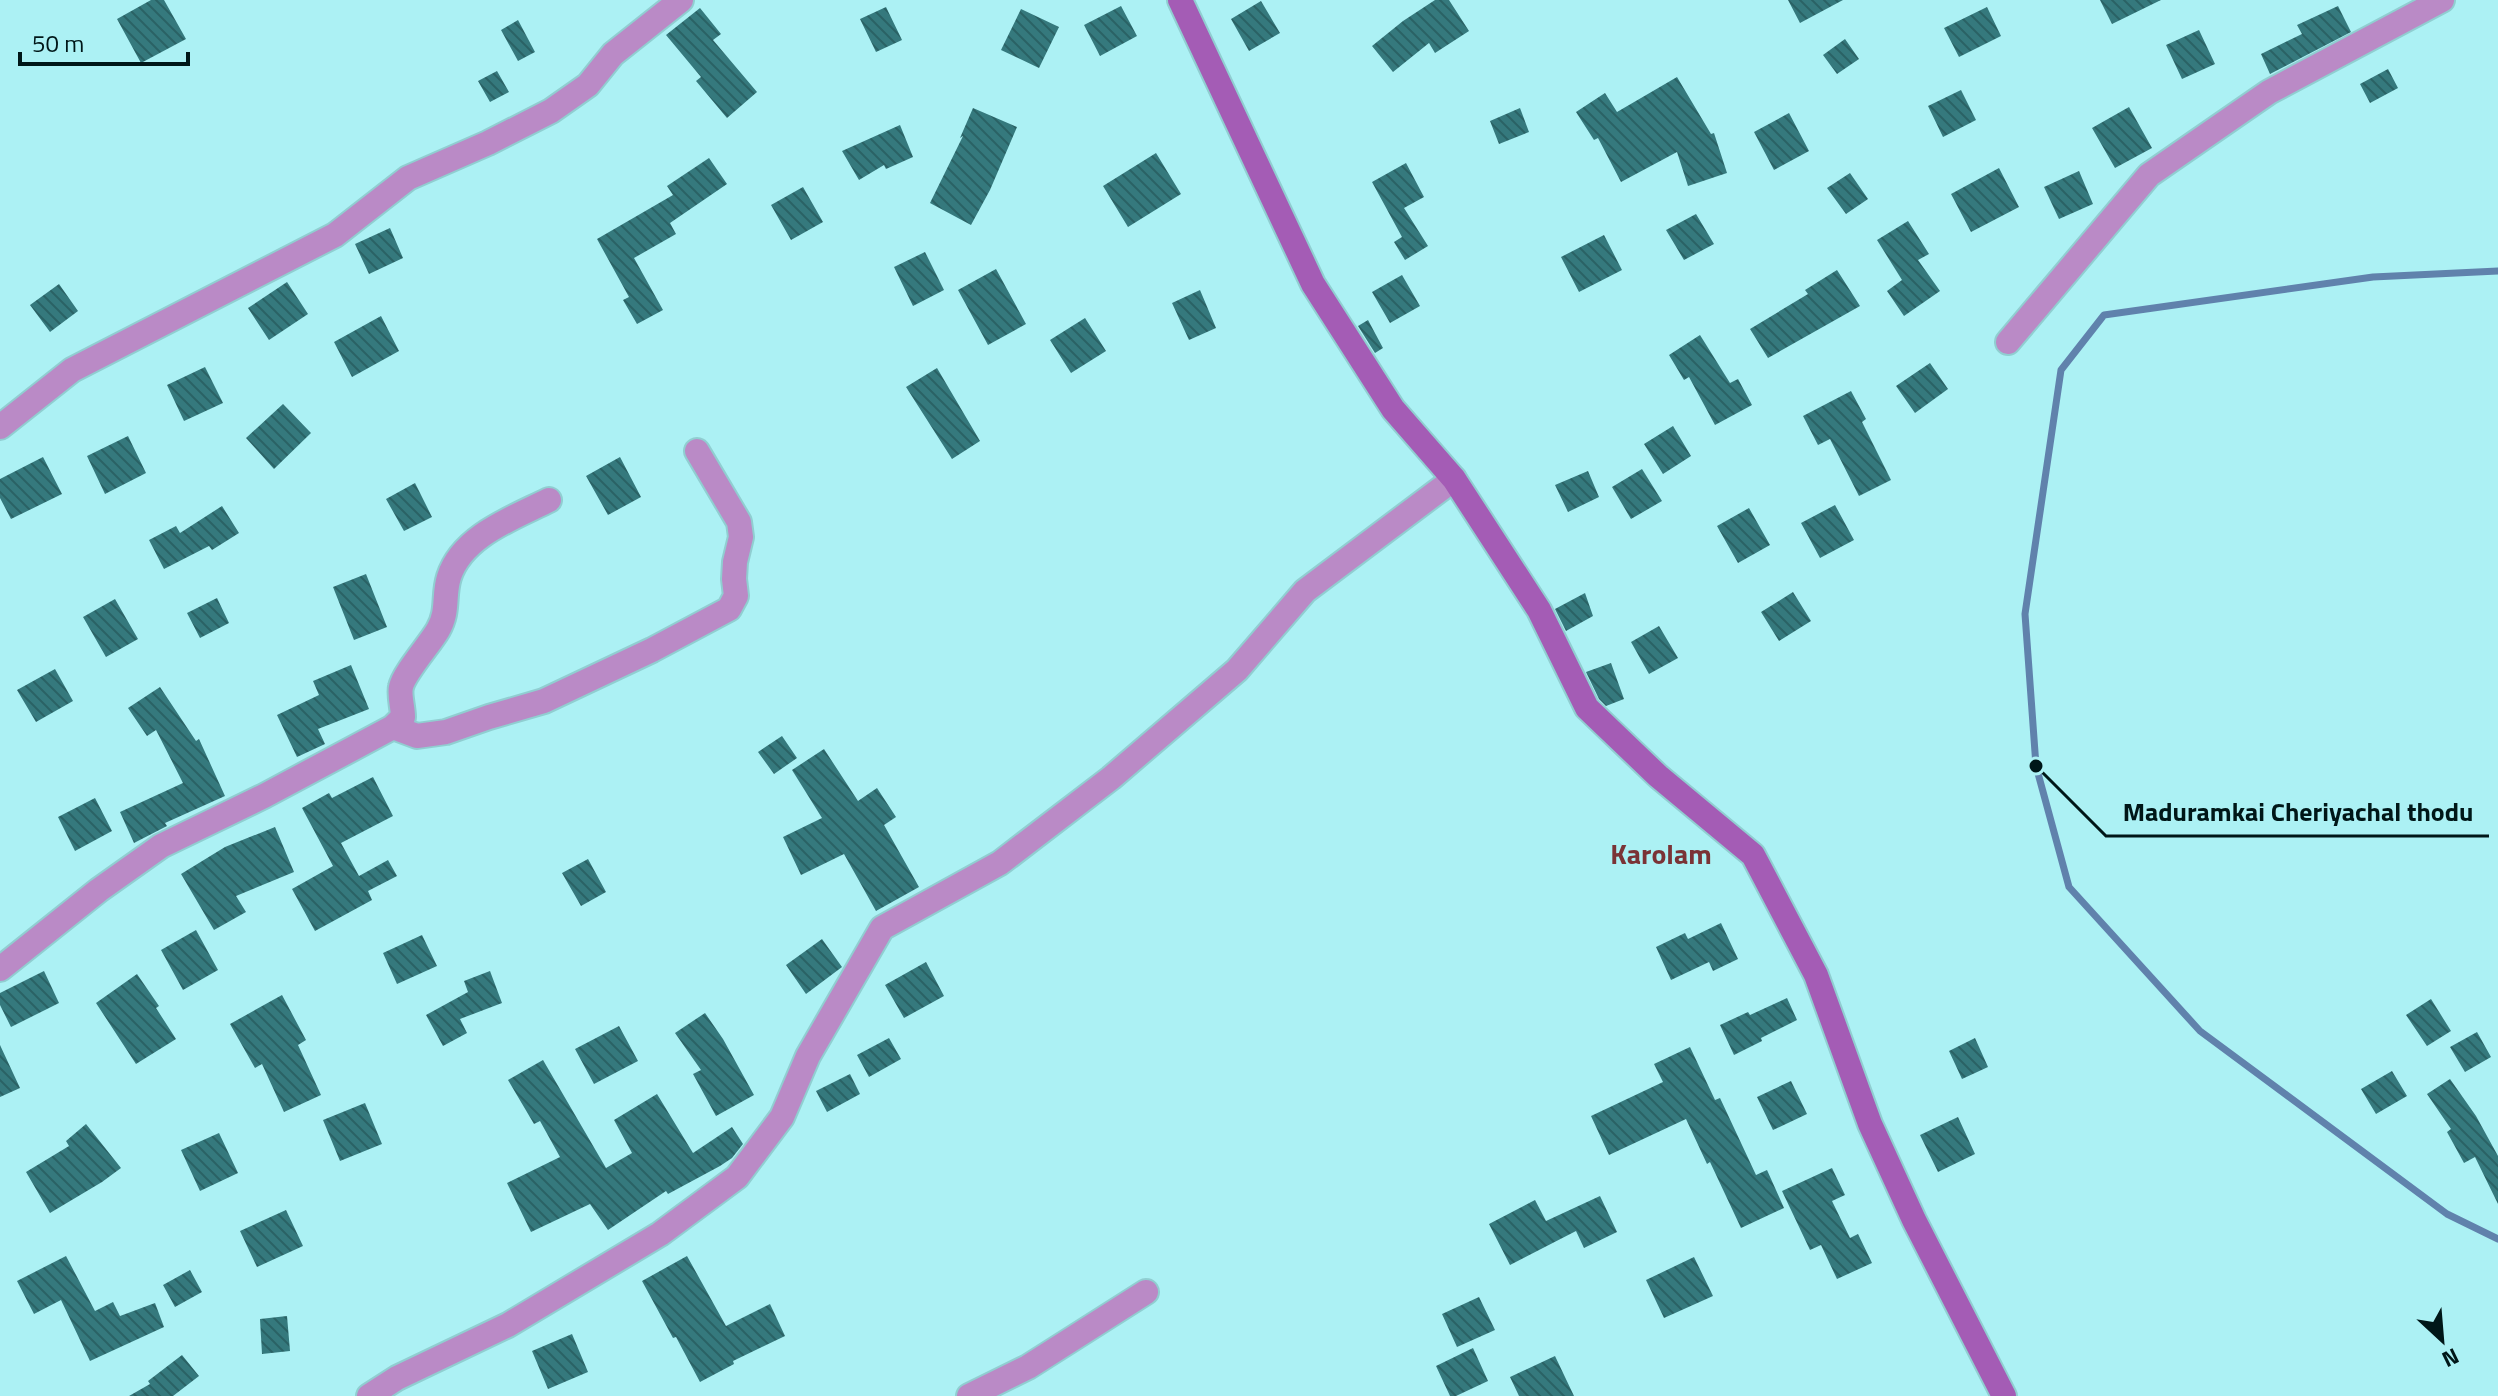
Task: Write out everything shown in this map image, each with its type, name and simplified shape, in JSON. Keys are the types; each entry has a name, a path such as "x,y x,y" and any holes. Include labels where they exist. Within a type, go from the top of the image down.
{"main road":[{"path":"1180,0 1313,284 1393,409 1454,479 1539,610 1587,708 1658,776 1753,855 1816,975 1870,1124 1914,1220 2004,1396"}],"street":[{"path":"0,427 72,370 335,235 408,178 551,111 588,85 613,54 681,0"},
{"path":"2008,342 2149,175 2269,92 2442,0"},
{"path":"393,727 417,736 446,732 544,701 652,650 729,609 736,596 735,562 741,537 739,522 697,451"},
{"path":"369,1396 397,1378 508,1325 660,1234 737,1177 782,1117 808,1056 882,928 1000,863 1111,778 1237,670 1305,591 1454,479"},
{"path":"0,969 76,907 161,846 264,796 393,727 403,717 401,686 446,614 448,580 457,559 501,524 549,500"},
{"path":"971,1395 1028,1367 1146,1292"}],"building":[{"path":"151,0 164,0 186,39 141,63 117,19"},
{"path":"1435,0 1449,0 1469,31 1435,53 1429,43 1393,72 1372,46"},
{"path":"1788,0 1843,0 1800,23"},
{"path":"2100,0 2161,0 2112,24"},
{"path":"1261,1 1280,33 1249,51 1231,19"},
{"path":"1121,6 1137,36 1100,56 1084,25"},
{"path":"2338,6 2351,32 2270,74 2261,54 2302,34 2297,25"},
{"path":"886,7 902,40 876,52 860,19"},
{"path":"1987,7 2001,36 1959,57 1944,28"},
{"path":"700,8 721,34 713,40 757,92 727,118 696,81 701,77 666,35"},
{"path":"1021,9 1059,27 1039,68 1001,50"},
{"path":"518,20 535,52 518,61 501,30"},
{"path":"2199,30 2215,64 2182,79 2166,45"},
{"path":"1845,39 1859,59 1837,74 1823,55"},
{"path":"2388,69 2398,88 2370,103 2360,84"},
{"path":"497,71 509,92 490,102 478,81"},
{"path":"1677,77 1711,134 1714,133 1727,173 1688,186 1677,152 1621,182 1598,138 1594,140 1576,112 1605,93 1617,112"},
{"path":"1961,90 1976,120 1943,137 1928,106"},
{"path":"2129,107 2152,148 2115,168 2092,128"},
{"path":"973,108 1017,127 971,225 930,203 963,136 960,138"},
{"path":"1520,108 1529,132 1499,144 1490,121"},
{"path":"1789,113 1809,151 1774,170 1754,132"},
{"path":"900,125 913,157 886,169 884,165 859,180 842,151"},
{"path":"1156,153 1181,194 1128,227 1103,186"},
{"path":"709,158 727,184 670,223 676,234 634,258 663,310 637,324 623,300 629,297 597,239 673,195 667,186"},
{"path":"1406,163 1424,197 1404,208 1428,246 1405,260 1394,242 1402,237 1372,182"},
{"path":"1999,168 2019,207 1971,232 1951,194"},
{"path":"2079,171 2093,204 2059,219 2044,187"},
{"path":"1850,173 1868,199 1846,214 1827,188"},
{"path":"803,187 823,222 791,240 771,205"},
{"path":"1696,214 1714,244 1684,260 1666,230"},
{"path":"1908,221 1929,254 1918,260 1940,291 1904,316 1887,291 1902,280 1877,240"},
{"path":"390,228 403,258 369,274 355,244"},
{"path":"1604,235 1622,270 1579,292 1561,257"},
{"path":"925,252 944,290 913,306 894,267"},
{"path":"996,269 1026,324 988,345 958,290"},
{"path":"1837,270 1860,306 1768,358 1750,329 1808,294 1805,290"},
{"path":"1402,275 1420,306 1390,323 1372,292"},
{"path":"287,282 308,314 269,340 248,308"},
{"path":"59,284 78,311 50,332 30,305"},
{"path":"1200,290 1216,328 1189,340 1172,303"},
{"path":"381,316 399,351 352,377 334,342"},
{"path":"1085,318 1106,351 1071,373 1050,340"},
{"path":"1368,320 1383,348 1375,353 1358,326"},
{"path":"1700,335 1730,383 1738,379 1752,405 1715,425 1689,377 1684,380 1669,355"},
{"path":"1930,363 1948,389 1915,413 1896,386"},
{"path":"205,367 223,403 184,421 167,385"},
{"path":"937,368 980,441 952,459 906,387"},
{"path":"1851,391 1866,419 1862,422 1891,480 1859,496 1830,439 1818,445 1803,416"},
{"path":"283,404 311,433 274,469 246,438"},
{"path":"1673,426 1691,456 1663,474 1644,444"},
{"path":"128,436 146,473 105,494 87,456"},
{"path":"43,457 62,494 11,519 0,498 0,479"},
{"path":"620,457 641,497 608,515 586,476"},
{"path":"1642,469 1662,501 1631,519 1612,487"},
{"path":"1588,471 1599,497 1568,512 1555,485"},
{"path":"415,483 432,517 404,531 386,499"},
{"path":"1835,505 1854,540 1820,558 1801,523"},
{"path":"222,506 239,533 212,550 209,546 164,569 149,540 176,526 180,533"},
{"path":"1749,508 1770,545 1738,563 1717,526"},
{"path":"366,574 387,627 354,640 333,587"},
{"path":"1793,592 1811,621 1779,641 1761,612"},
{"path":"1585,593 1593,616 1566,631 1555,609"},
{"path":"217,598 229,623 200,638 187,613"},
{"path":"115,599 138,639 106,657 83,617"},
{"path":"1659,626 1678,658 1649,674 1631,642"},
{"path":"1611,663 1624,699 1606,706 1599,699 1586,672"},
{"path":"351,665 369,709 318,729 325,744 297,757 277,715 319,695 313,681"},
{"path":"55,669 73,701 36,722 17,690"},
{"path":"160,687 196,741 199,739 225,796 165,823 167,826 134,843 120,812 183,783 156,730 147,736 128,708"},
{"path":"782,736 797,758 774,774 758,752"},
{"path":"824,749 858,801 877,788 896,817 884,825 919,887 876,911 844,854 801,875 783,837 822,818 792,770"},
{"path":"373,777 393,816 341,843 359,876 388,860 397,876 368,891 372,900 315,931 292,889 333,866 302,808 329,793 332,798"},
{"path":"95,798 112,831 75,851 58,817"},
{"path":"275,827 294,872 236,896 246,912 214,930 181,874 225,847"},
{"path":"588,859 606,892 581,906 562,873"},
{"path":"1721,923 1738,959 1713,971 1709,962 1671,980 1656,947 1685,933 1688,939"},
{"path":"196,930 218,970 183,990 161,950"},
{"path":"422,935 437,966 397,984 383,953"},
{"path":"822,939 842,967 806,994 786,965"},
{"path":"926,962 944,996 904,1018 885,985"},
{"path":"44,971 59,1003 11,1027 0,1005 0,993"},
{"path":"490,971 502,1003 460,1019 467,1033 443,1046 426,1015 468,992 464,981"},
{"path":"137,974 159,1006 156,1008 176,1039 136,1064 96,1003"},
{"path":"282,995 306,1040 298,1045 321,1095 284,1112 262,1064 255,1068 230,1024"},
{"path":"1787,998 1797,1020 1734,1055 1720,1025"},
{"path":"2431,999 2451,1031 2427,1046 2406,1015"},
{"path":"705,1013 754,1095 716,1116 693,1074 701,1070 675,1033"},
{"path":"619,1026 638,1061 594,1084 575,1049"},
{"path":"2477,1032 2491,1057 2465,1072 2450,1047"},
{"path":"889,1038 901,1059 869,1077 857,1055"},
{"path":"1975,1038 1988,1067 1962,1079 1949,1051"},
{"path":"0,1045 20,1088 0,1097"},
{"path":"1690,1047 1715,1100 1720,1098 1756,1175 1767,1170 1784,1208 1741,1228 1686,1119 1609,1155 1591,1116 1663,1082 1654,1064"},
{"path":"543,1060 606,1168 632,1153 614,1120 657,1094 693,1153 732,1127 743,1144 732,1158 720,1166 668,1194 666,1191 608,1230 590,1204 531,1232 507,1183 560,1157 540,1121 534,1124 508,1080"},
{"path":"2392,1071 2407,1096 2376,1114 2361,1089"},
{"path":"850,1074 860,1094 827,1112 816,1091"},
{"path":"2450,1079 2476,1116 2498,1156 2498,1204 2475,1157 2464,1163 2447,1132 2451,1129 2427,1094"},
{"path":"1791,1081 1807,1114 1773,1130 1757,1097"},
{"path":"365,1103 382,1144 340,1161 323,1120"},
{"path":"1958,1117 1975,1154 1938,1172 1920,1135"},
{"path":"86,1124 121,1168 50,1213 26,1172 69,1146 66,1141"},
{"path":"219,1133 238,1173 200,1191 181,1150"},
{"path":"1832,1168 1845,1195 1832,1201 1850,1238 1858,1234 1872,1263 1837,1279 1821,1245 1810,1250 1782,1191"},
{"path":"1600,1196 1617,1232 1584,1248 1576,1231 1510,1265 1489,1224 1535,1200 1546,1221"},
{"path":"286,1210 303,1246 257,1267 240,1231"},
{"path":"66,1256 95,1311 113,1302 120,1316 155,1303 164,1327 90,1361 61,1300 34,1314 17,1281"},
{"path":"687,1256 726,1326 770,1304 785,1336 733,1361 734,1364 700,1382 642,1281"},
{"path":"1694,1257 1713,1296 1664,1318 1646,1280"},
{"path":"190,1270 202,1292 175,1307 163,1285"},
{"path":"1479,1297 1495,1330 1457,1347 1442,1314"},
{"path":"287,1316 290,1351 262,1354 260,1319"},
{"path":"572,1334 588,1372 548,1389 532,1351"},
{"path":"1473,1348 1488,1381 1450,1396 1436,1366"},
{"path":"182,1355 199,1376 173,1396 129,1396 150,1384 148,1381"},
{"path":"1555,1356 1574,1396 1519,1396 1510,1377"}],"waterway":[{"path":"2498,271 2373,277 2104,315 2061,370 2025,614 2036,766 2069,887 2200,1031 2447,1214 2498,1239"}],"place":[{"name":"Maduramkai Cheriyachal thodu","path":"2036,766"}],"district":[{"name":"Karolam","path":"1661,853"}]}
